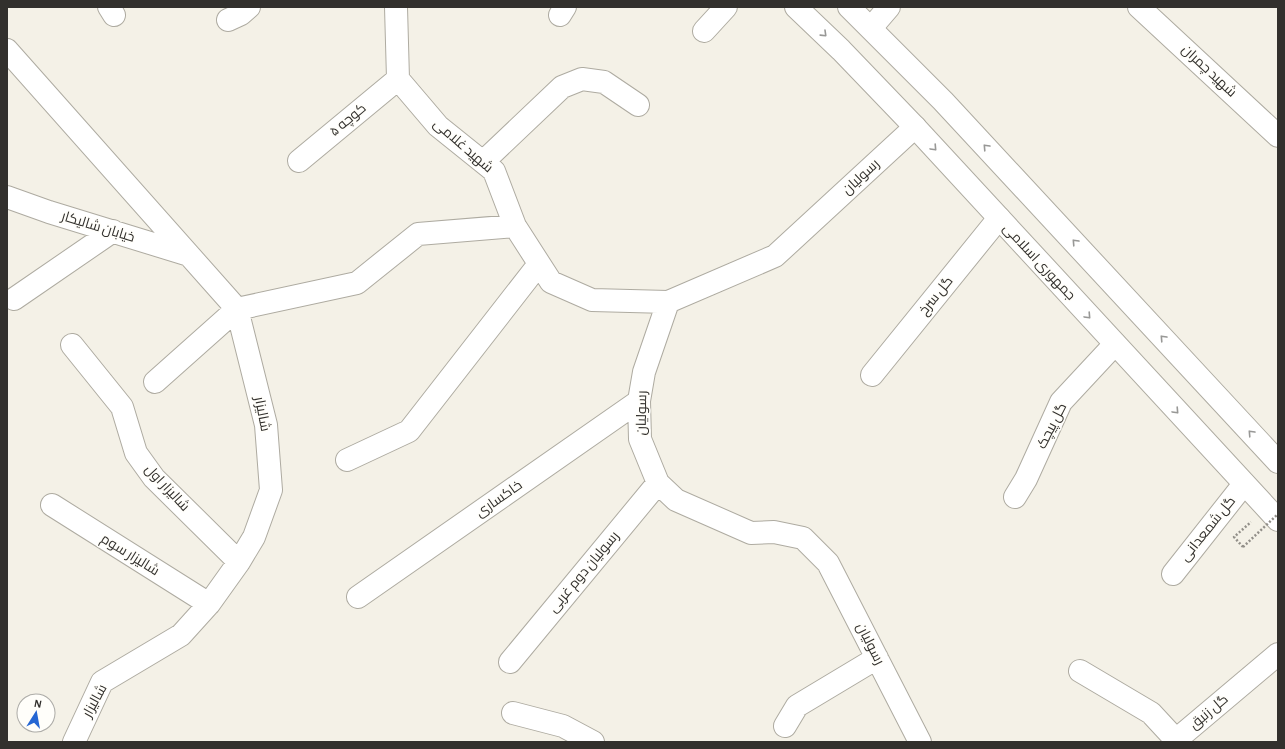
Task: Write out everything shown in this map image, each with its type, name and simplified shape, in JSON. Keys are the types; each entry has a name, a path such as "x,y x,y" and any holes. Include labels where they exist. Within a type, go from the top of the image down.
{"street":[{"path":"228,20 241,14 249,7"},
{"path":"396,7 398,79"},
{"path":"704,31 726,7"},
{"name":"جمهوری اسلامی","path":"796,7 841,50 915,127 1278,520"},
{"path":"849,7 943,101 1278,462"},
{"path":"871,28 889,7"},
{"name":"شهید چمران","path":"1139,7 1278,136"},
{"path":"7,50 237,309"},
{"name":"کوچه ۵","path":"299,161 398,79"},
{"name":"شهید غلامی","path":"398,79 438,126 494,171 516,226 551,282 592,300 668,302"},
{"path":"483,162 562,86 582,79 604,82 638,105"},
{"name":"رسولیان","path":"915,127 775,256 668,302 644,372 639,400 640,439 658,483 676,500 751,533 774,532 803,538 828,563 920,742"},
{"name":"خیابان شالیکار","path":"7,197 49,212 189,255"},
{"name":"گل سرخ","path":"872,375 999,218"},
{"path":"155,382 237,309 357,283 418,234 516,226"},
{"path":"14,299 113,231"},
{"path":"347,460 409,432 539,264"},
{"name":"شالیزار","path":"74,742 102,682 182,635 209,604 239,562 254,537 271,490 266,425 237,309"},
{"name":"گل پیچک","path":"1015,497 1026,479 1061,402 1115,344"},
{"name":"شالیزار اول","path":"72,345 122,407 136,453 154,478 239,562"},
{"name":"خاکساری","path":"358,597 639,400"},
{"name":"رسولیان دوم غربی","path":"510,662 658,483"},
{"name":"گل شمعدانی","path":"1173,574 1244,484"},
{"name":"شالیزار سوم","path":"52,505 209,604"},
{"name":"گل زنبق","path":"1080,671 1151,714 1177,741 1278,654"},
{"path":"785,726 797,706 877,658"},
{"path":"512,713 563,726 593,742"}],"path":[{"path":"1234,537 1243,546 1278,514"}]}
